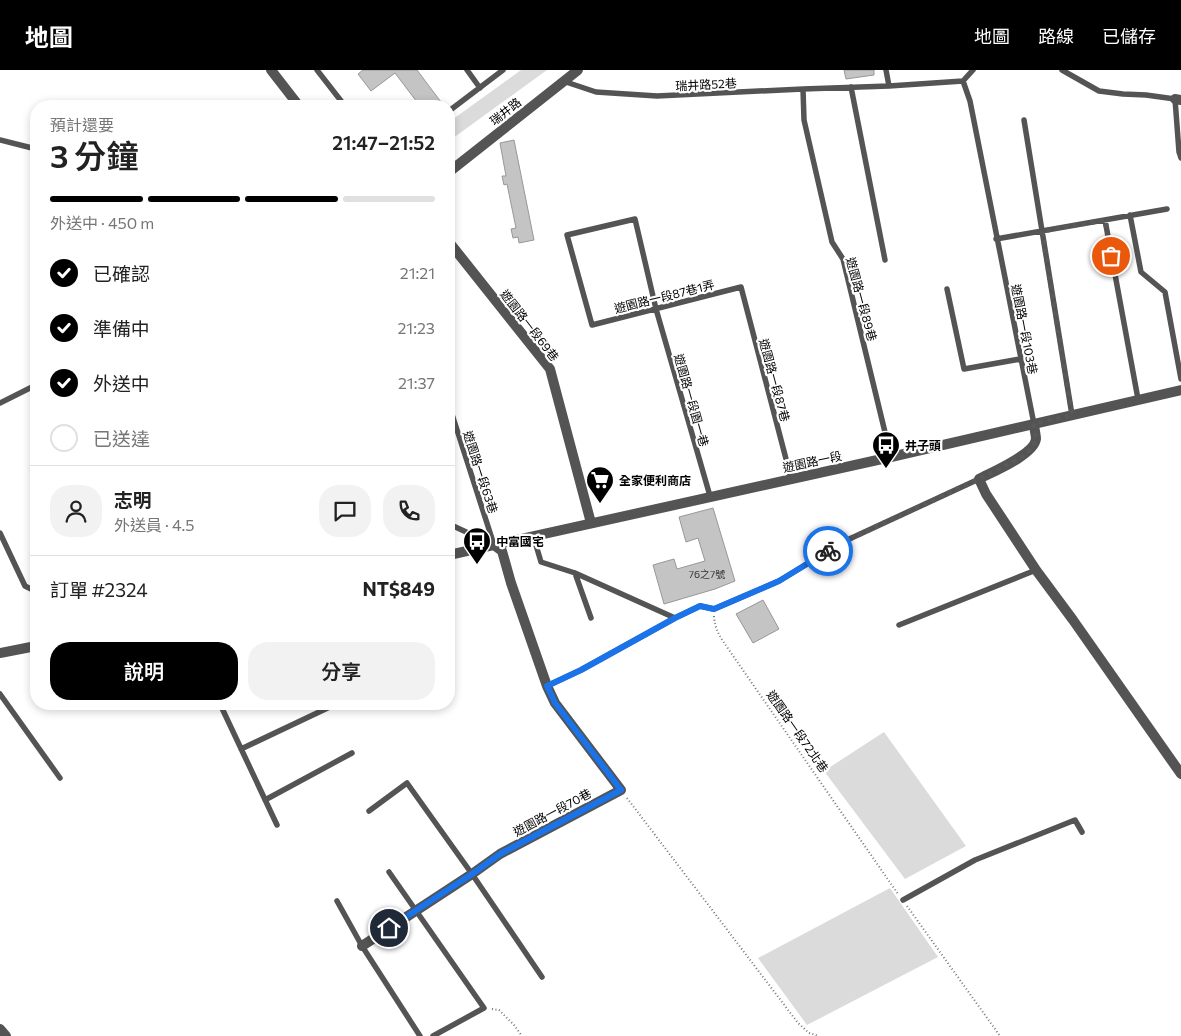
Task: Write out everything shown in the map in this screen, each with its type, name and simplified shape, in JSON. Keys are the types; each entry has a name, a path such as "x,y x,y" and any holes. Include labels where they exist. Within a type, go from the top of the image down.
{"street":[{"name":"瑞井路","path":"455,167 578,70"},
{"path":"269,71 294,100"},
{"name":"遊園路一段69巷","path":"455,250 550,369 591,522"},
{"name":"遊園路一段","path":"455,554 891,457 1181,390"},
{"path":"1034,424 1036,440 1030,450 1023,456 979,479 986,494 1036,570 1181,774"},
{"path":"494,545 502,551 511,583 547,686 555,703 621,790"},
{"path":"0,653 30,647"},
{"name":"遊園路一段70巷","path":"362,946 500,854 621,790"},
{"path":"0,1029 6,1036"}],"lane":[{"path":"317,70 340,100"},
{"path":"467,70 480,88"},
{"path":"455,107 503,70"},
{"path":"886,70 889,86"},
{"path":"963,80 974,70"},
{"path":"1062,70 1099,91 1178,99 1181,158"},
{"name":"瑞井路52巷","path":"564,81 596,92 657,96 803,88 889,86 963,80"},
{"name":"遊園路一段103巷","path":"963,80 970,100 1034,424"},
{"path":"851,87 885,260"},
{"name":"遊園路一段89巷","path":"803,88 804,120 832,242 843,259 891,457"},
{"path":"1024,120 1072,415"},
{"path":"0,140 30,148"},
{"path":"996,239 1167,209"},
{"path":"1130,215 1141,272 1165,292 1181,379"},
{"name":"遊園路一段園一巷","path":"592,325 567,235 635,219 656,308 710,496"},
{"path":"1105,220 1138,399"},
{"name":"遊園路一段87巷1弄","path":"592,325 741,286"},
{"name":"遊園路一段87巷","path":"741,286 791,478"},
{"path":"947,289 964,369 1020,359"},
{"path":"0,402 30,388"},
{"name":"遊園路一段63巷","path":"455,424 494,545"},
{"path":"547,686 581,670 700,606 714,609 779,581 845,541 979,479"},
{"path":"455,527 494,545"},
{"path":"0,533 25,586 30,588"},
{"path":"533,535 542,562 575,573 675,618"},
{"path":"899,625 1036,570"},
{"path":"575,573 591,618"},
{"path":"0,694 60,778"},
{"path":"223,710 277,825"},
{"path":"241,749 323,710"},
{"path":"265,800 352,753"},
{"path":"369,811 407,783 542,977"},
{"path":"903,900 975,860 1075,820 1082,832"},
{"path":"389,872 484,1008 433,1036"},
{"path":"336,901 362,946 420,1036"}],"path":[{"name":"遊園路一段72北巷","path":"714,609 717,631 729,650 1000,1036"},
{"path":"621,790 798,1023 809,1033 819,1036"},
{"path":"484,1008 499,1010 522,1036"}],"shaded area":[{"path":"521,70 547,70 455,137 455,118"},
{"path":"884,732 966,846 905,879 824,771"},
{"path":"890,888 938,957 807,1025 758,958"}],"building":[{"path":"363,70 417,70 440,100 415,100 395,73 371,91 358,74"},
{"path":"844,70 874,70 874,75 846,79"},
{"path":"514,140 534,240 519,243 518,237 513,238 511,229 516,228 507,184 504,185 502,176 506,176 500,143"},
{"path":"713,508 735,581 664,604 653,565 674,559 677,569 705,561 698,538 686,542 679,517"},
{"path":"763,600 779,629 753,643 736,614"}],"way so far":[{"path":"828,551 845,541 979,479 1023,456 1030,450 1036,440 1034,424 1072,415 1042,231 1105,220 1111,256"}],"place":[{"name":"井子頭","path":"886,469"},
{"name":"全家便利商店","path":"600,504"},
{"name":"中富國宅","path":"477,565"}],"route":[{"path":"389,928 500,854 621,790 555,703 547,686 581,670 675,618 700,606 714,609 779,581 828,551"}]}
